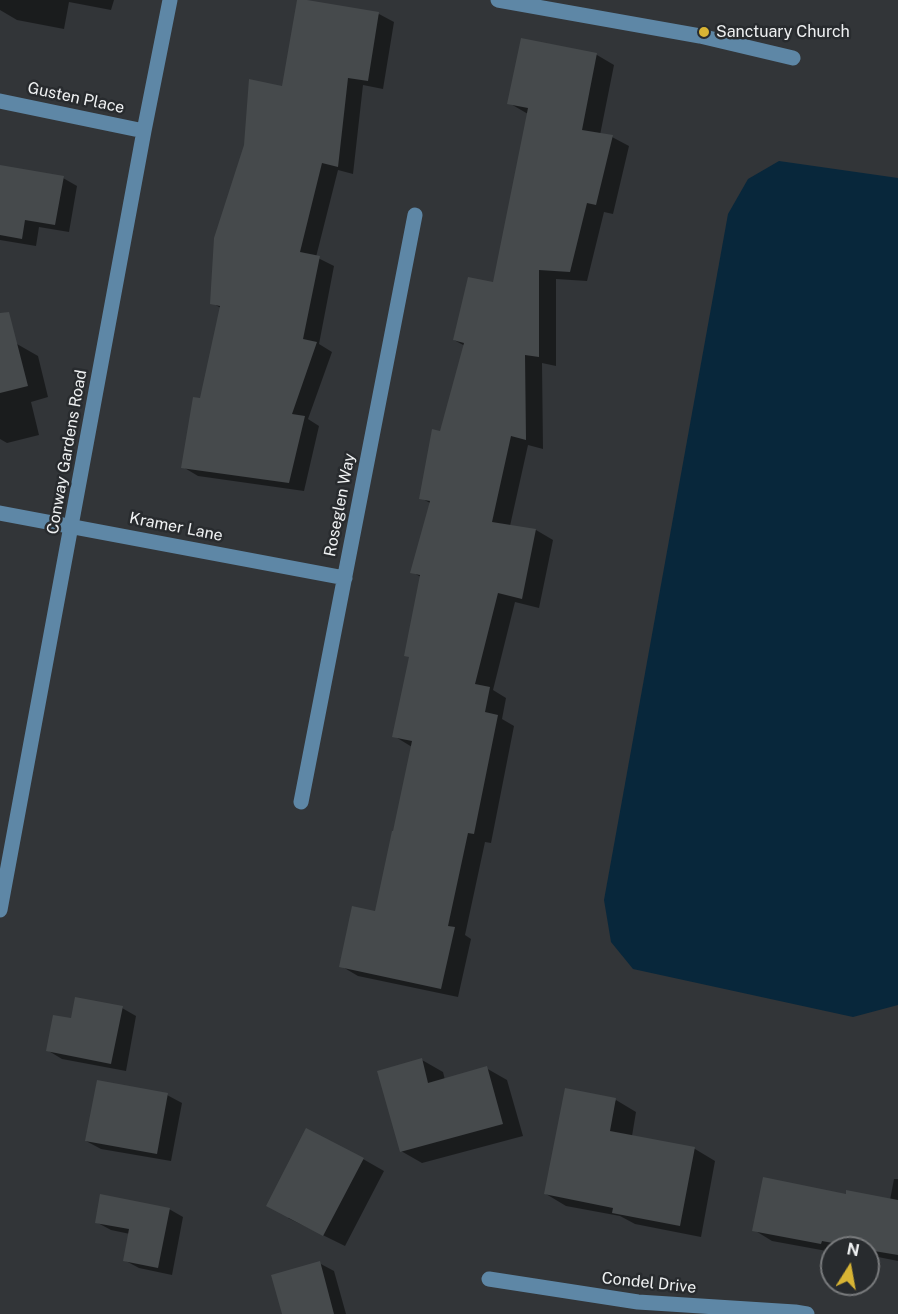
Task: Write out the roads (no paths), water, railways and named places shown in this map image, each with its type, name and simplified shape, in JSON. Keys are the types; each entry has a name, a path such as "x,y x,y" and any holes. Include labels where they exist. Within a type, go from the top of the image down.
{"street":[{"name":"Conway Gardens Road","path":"0,910 170,0"},
{"path":"498,0 700,36 793,58"},
{"name":"Gusten Place","path":"0,101 144,131"},
{"name":"Roseglen Way","path":"301,802 415,215"},
{"name":"Kramer Lane","path":"0,513 345,578"},
{"name":"Condel Drive","path":"489,1279 638,1302 807,1314"}],"water":[{"path":"779,161 898,178 898,1005 853,1017 633,969 611,942 604,900 728,214 748,179"}],"place":[{"name":"Sanctuary Church","path":"704,32"}]}
